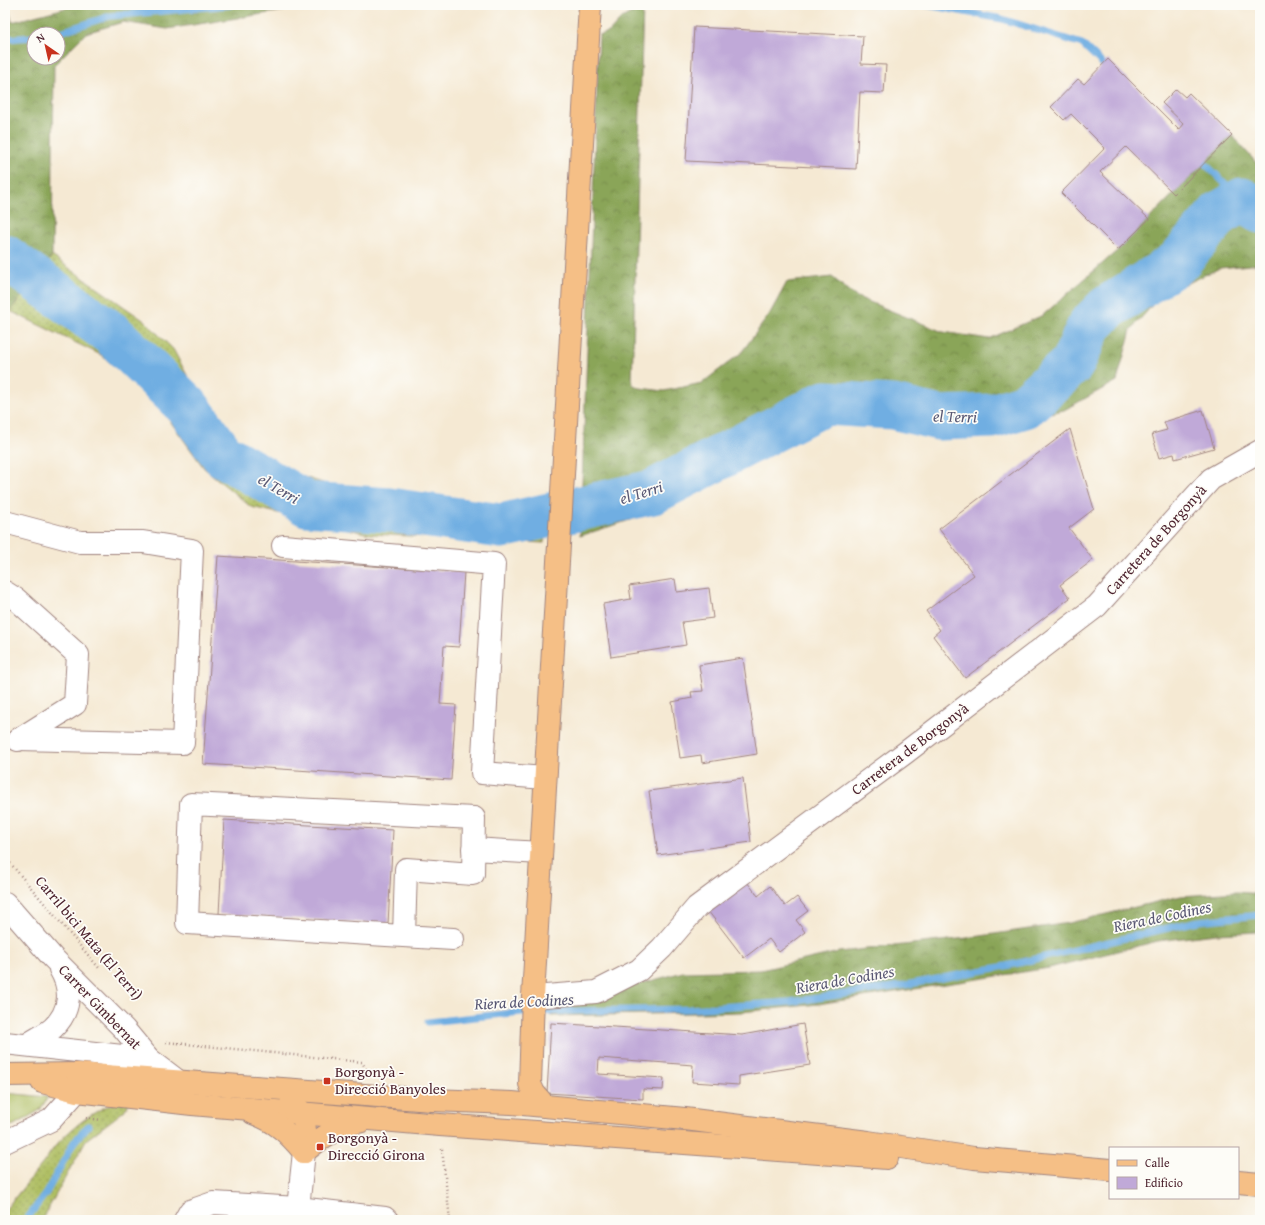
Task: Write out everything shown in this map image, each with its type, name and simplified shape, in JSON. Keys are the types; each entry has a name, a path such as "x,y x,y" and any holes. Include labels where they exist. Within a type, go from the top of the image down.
{"main road":[{"path":"404,1121 441,1115 501,1118 515,1116 528,1100 545,778 590,5"},
{"path":"11,1076 78,1074 432,1100 528,1100 868,1142 974,1158 1109,1170"},
{"path":"11,1076 77,1091 236,1107 305,1116 377,1119 724,1147 948,1162 974,1158"},
{"path":"178,1081 214,1093 288,1103 296,1106 305,1116"},
{"path":"304,1152 305,1116 314,1107 326,1104 391,1108 432,1100"},
{"path":"528,1100 540,1119 547,1121 643,1129 724,1147"},
{"path":"236,1107 270,1119 288,1133 304,1152"},
{"path":"304,1152 325,1135 347,1124 377,1119"},
{"path":"1239,1182 1260,1184"}],"street":[{"name":"Carretera de Borgonyà","path":"533,997 596,992 639,970 662,948 697,907 905,753 1097,606 1211,479 1260,451"},
{"path":"5,522 80,542 144,542 192,550 183,743 12,741"},
{"path":"283,546 494,564 482,773 545,778"},
{"path":"5,592 16,599 78,655 75,704 12,741"},
{"path":"404,936 406,870 473,874 474,818 191,804 187,923 404,936 453,938"},
{"path":"473,849 541,853"},
{"path":"5,903 53,958"},
{"name":"Carrer Gimbernat","path":"27,1045 53,1028 66,1012 69,995 67,980 53,958"},
{"name":"Carrer Gimbernat","path":"53,958 124,1029 149,1059 178,1081"},
{"path":"5,1043 149,1059"},
{"path":"5,1142 51,1120 77,1091"},
{"path":"298,1208 304,1152"},
{"path":"185,1220 190,1211 214,1203 298,1208 385,1218 387,1220"}],"path":[{"name":"Carril bici Mata (El Terri)","path":"5,857 104,973"},
{"path":"162,1042 362,1062"},
{"path":"442,1146 450,1220"}],"green space":[{"path":"5,5 8,5 12,22 69,7 126,5 307,5 295,9 167,29 123,22 86,33 66,53 66,26 26,26 26,66 54,66 52,256 10,311 5,309"},
{"path":"643,6 632,384 640,388 664,391 702,383 741,353 769,315 787,282 832,277 855,296 943,332 989,339 1043,315 1118,250 1232,135 1260,167 1260,264 1220,268 1160,296 1131,330 1117,381 1064,410 937,437 844,413 829,416 759,441 684,499 667,508 580,536 599,35 609,32 622,18"},
{"path":"52,256 146,322 173,349 203,405 245,445 301,476 354,493 548,508 544,543 370,534 251,507 204,468 157,403 101,355 10,311"},
{"path":"1237,892 1260,894 1260,932 1216,934 1158,941 1049,968 818,1004 742,1012 551,1016 551,1000 588,998 683,972 761,970 839,952 967,938 1069,923 1181,896"},
{"path":"5,1093 48,1097 40,1110 14,1125 5,1127"},
{"path":"131,1100 124,1111 86,1140 42,1220 5,1220 5,1210 51,1151 74,1127 102,1109 115,1103"}],"building":[{"path":"694,27 863,36 861,64 886,65 884,93 860,92 856,169 686,161"},
{"path":"1108,59 1179,130 1184,124 1162,103 1176,89 1185,97 1189,93 1232,135 1174,194 1126,147 1100,172 1149,219 1118,250 1061,193 1105,148 1071,114 1064,120 1051,107 1078,79 1084,84"},
{"path":"1203,410 1214,448 1175,459 1174,454 1159,458 1152,434 1167,430 1164,422"},
{"path":"1070,429 1094,509 1069,528 1093,560 1060,585 1070,598 965,678 933,636 940,630 926,611 974,575 939,529"},
{"path":"218,556 464,572 459,647 444,646 440,704 456,705 451,780 203,764"},
{"path":"675,579 677,592 709,588 713,618 682,622 686,645 611,657 603,604 631,599 629,586"},
{"path":"743,658 757,754 702,763 701,755 680,758 672,702 692,698 691,692 703,691 699,665"},
{"path":"743,778 751,842 658,855 649,791"},
{"path":"224,820 393,830 388,924 219,914"},
{"path":"747,882 758,896 770,886 785,906 797,897 808,911 796,920 805,932 779,952 769,939 744,958 708,911"},
{"path":"551,1023 742,1035 803,1024 810,1065 739,1076 739,1085 692,1082 693,1065 599,1058 598,1074 664,1078 663,1090 643,1089 643,1099 547,1093"}],"waterway":[{"path":"66,30 110,16 230,5"},
{"path":"927,5 1002,19 1082,44 1109,70"},
{"path":"5,39 26,38"},
{"path":"1198,157 1242,200"},
{"name":"el Terri","path":"5,257 112,334 187,406 223,455 307,504 389,510 501,526 653,492 825,403 893,407 939,418 992,416 1025,406 1072,364 1090,325 1107,308 1177,263 1220,213 1242,200 1260,211"},
{"name":"Riera de Codines","path":"428,1022 522,1012 689,1009 790,1002 900,986 1006,966 1198,921 1260,915"},
{"name":"Riera de Codines","path":"26,1220 46,1193 74,1142 88,1126"}],"place":[{"name":"Borgonyà - Direcció Banyoles","path":"327,1081"},
{"name":"Borgonyà - Direcció Girona","path":"320,1147"}]}
